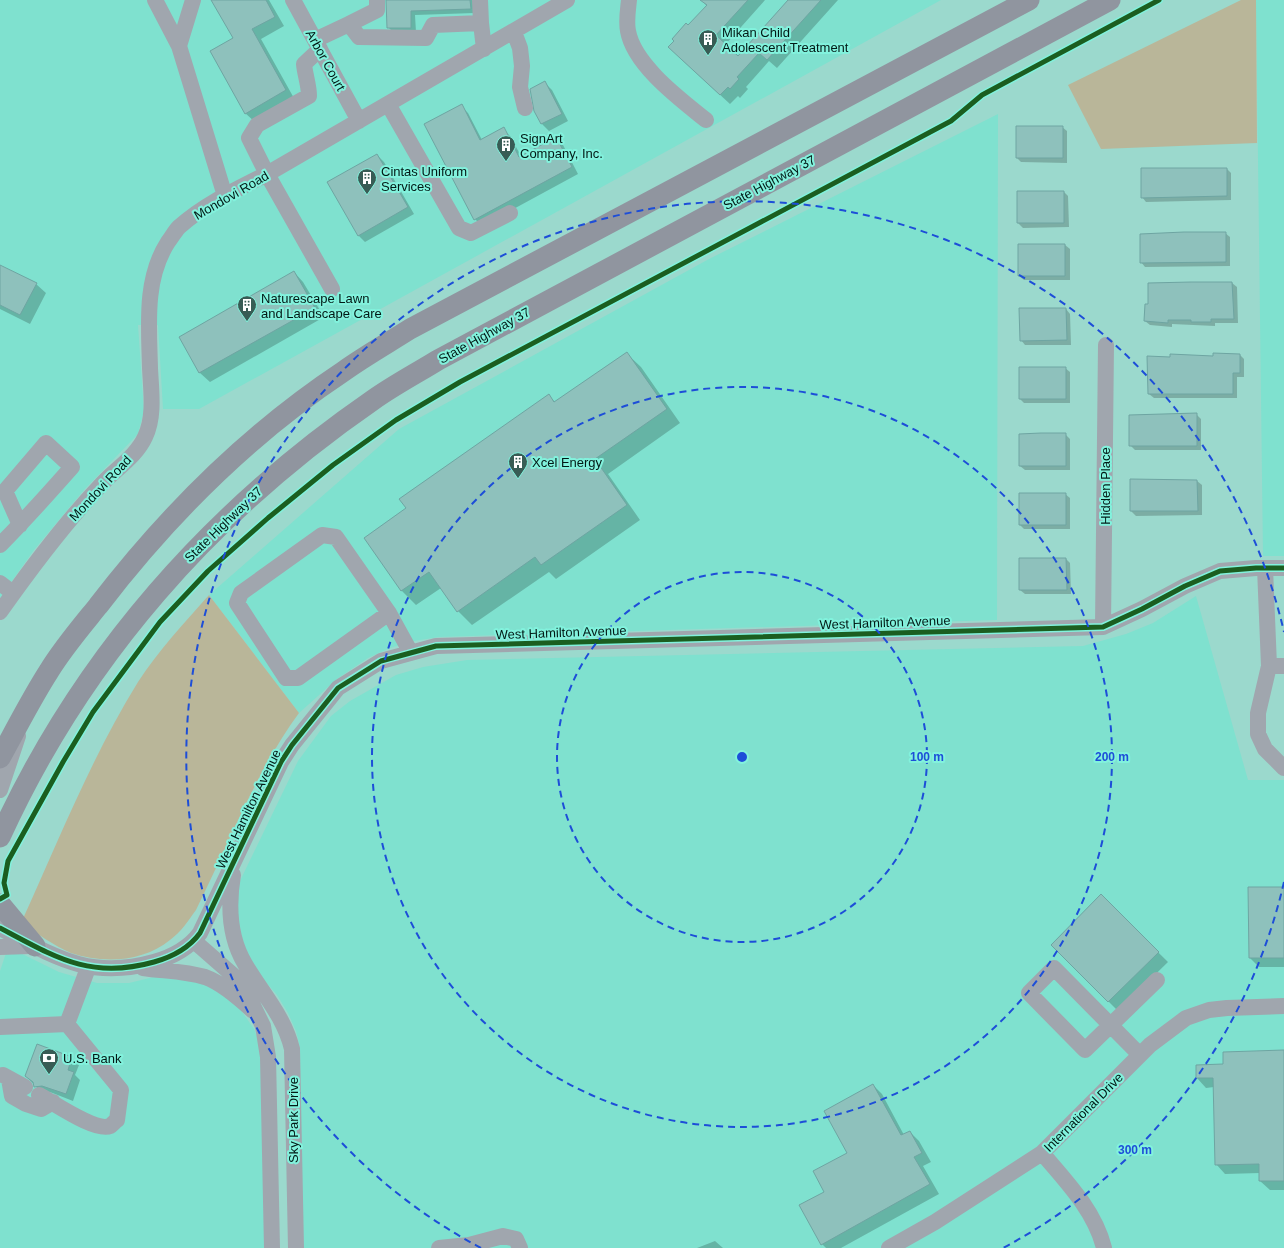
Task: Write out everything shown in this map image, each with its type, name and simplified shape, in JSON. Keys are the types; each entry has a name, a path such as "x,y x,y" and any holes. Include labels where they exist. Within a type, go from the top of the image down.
{"main road":[{"path":"0,758 58,658 150,542 188,501 238,454 343,371 410,329 1029,0"},
{"name":"State Highway 37","path":"0,836 30,776 59,726 124,633 203,540 255,491 314,443 374,399 438,360 1110,0"},
{"path":"0,904 35,946"}],"street":[{"path":"155,0 178,46 225,196"},
{"path":"178,46 193,0"},
{"name":"Arbor Court","path":"293,0 359,121"},
{"path":"332,289 267,174 249,138 257,126 309,96 309,84 305,73 304,64 317,44 349,24 377,10 377,0"},
{"path":"480,0 480,23 484,49"},
{"name":"Mondovi Road","path":"0,612 53,539 100,485 133,454 145,438 150,412 148,312 152,279 162,251 178,228 225,196 267,174 567,0"},
{"path":"629,0 628,32 636,50 669,90 706,120"},
{"path":"349,24 359,37 426,38 433,25 480,23"},
{"path":"514,32 520,48 522,66 520,87 525,108"},
{"path":"388,104 459,228 471,233 510,213"},
{"name":"Hidden Place","path":"1104,626 1106,345"},
{"path":"0,545 20,525 72,467 46,443 5,491 20,525"},
{"path":"389,613 298,678 286,678 237,603 241,593 322,535 336,537 389,613 411,653"},
{"path":"1265,568 1276,666 1258,713 1258,734 1265,749 1284,768"},
{"name":"West Hamilton Avenue","path":"0,928 35,946 88,968 136,968 163,960 183,950 194,941 200,933 281,762 292,745 338,688 381,661 436,646 1104,626 1142,609 1185,586 1220,571 1284,568"},
{"path":"0,583 13,593"},
{"path":"0,790 13,754 22,719"},
{"name":"Sky Park Drive","path":"236,859 231,888 230,907 234,935 238,949 245,964 279,1015 288,1033 292,1049 296,1248"},
{"name":"Sky Park Drive","path":"194,941 242,983 268,999"},
{"path":"0,947 35,946"},
{"path":"67,1024 88,968"},
{"name":"Sky Park Drive","path":"136,968 192,974 206,978 241,1000 257,1014"},
{"path":"1140,1055 1111,1024 1054,968 1028,993 1085,1050 1111,1024 1157,980"},
{"name":"Sky Park Drive","path":"242,983 263,1026 268,1057 272,1248"},
{"name":"International Drive","path":"889,1248 935,1222 1042,1153 1140,1055 1164,1033 1186,1018 1228,1008 1284,1006"},
{"path":"0,1027 67,1024"},
{"path":"4,1076 53,1102 75,1116 99,1126 109,1126 117,1120 121,1090 67,1024"},
{"path":"4,1076 12,1096 26,1104 41,1109 53,1102"},
{"path":"1042,1153 1088,1212 1096,1225 1104,1248"},
{"path":"439,1248 469,1245 503,1236 516,1239 520,1248"}],"shaded area":[{"path":"0,0 941,0 199,409 163,409 158,325 138,325 144,411 138,434 84,490 34,550 0,598"},
{"path":"1241,0 1256,0 1257,143 1101,149 1068,85"},
{"path":"1256,0 1284,0 1284,556 1263,556"},
{"path":"998,114 997,620 439,637 414,641 390,648 368,658 337,679 299,713 209,595 399,429 709,259"},
{"path":"209,595 299,713 283,736 256,784 196,910 178,933 159,947 148,953 135,957 109,960 83,957 71,953 52,943 21,923 90,770 121,711 154,659"},
{"path":"1196,596 1248,780 1284,780 1284,1248 302,1248 300,1048 296,1031 288,1013 277,995 253,967 236,927 239,883 298,761 331,716 350,701 396,675 423,667 467,660 1083,646 1126,634 1153,623"},
{"path":"8,947 59,972 97,983 129,983 162,975 188,977 217,989 238,1006 254,1029 261,1047 265,1248 0,1248 0,971"}],"building":[{"path":"211,0 266,0 275,17 252,29 286,90 245,114 210,51 233,38"},
{"path":"386,0 470,0 471,9 411,11 411,28 387,28"},
{"path":"700,0 748,0 716,35 738,56 788,0 821,0 767,60 759,53 737,77 739,79 730,89 728,87 720,95 668,47 674,41 672,39 686,23 688,25 707,5"},
{"path":"545,81 562,114 541,124 534,111 530,89"},
{"name":"SignArt Company, Inc.","path":"462,104 480,140 504,127 519,157 556,137 572,167 474,220 424,124"},
{"path":"1016,126 1063,126 1063,158 1016,158"},
{"name":"Cintas Uniform Services","path":"377,154 408,207 358,236 327,182"},
{"path":"1141,168 1227,168 1227,196 1141,198"},
{"path":"1017,191 1064,191 1064,223 1017,223"},
{"path":"1226,232 1226,262 1140,263 1140,234"},
{"path":"1018,244 1065,244 1065,276 1018,276"},
{"path":"0,265 37,283 20,315 0,305"},
{"name":"Naturescape Lawn and Landscape Care","path":"294,271 315,308 199,373 179,337"},
{"path":"1232,282 1234,319 1211,319 1211,322 1168,320 1168,323 1144,321 1145,304 1148,304 1148,283"},
{"path":"1019,308 1066,308 1067,340 1020,341"},
{"name":"Xcel Energy","path":"627,352 667,409 595,459 627,505 541,565 535,557 457,612 429,572 401,591 364,538 406,508 399,499 549,394 554,402"},
{"path":"1213,353 1240,354 1240,373 1233,373 1233,394 1148,394 1147,356 1170,357 1170,354 1213,356"},
{"path":"1019,367 1066,367 1066,399 1019,399"},
{"path":"1197,413 1197,446 1129,446 1129,415"},
{"path":"1066,433 1066,466 1019,466 1019,434"},
{"path":"1130,479 1197,480 1198,511 1130,511"},
{"path":"1019,493 1066,493 1066,525 1019,525"},
{"path":"1019,558 1066,558 1067,590 1019,590"},
{"path":"1248,887 1284,887 1284,958 1249,958"},
{"path":"1101,894 1159,952 1108,1002 1051,945"},
{"name":"U.S. Bank","path":"37,1044 72,1057 68,1070 74,1072 66,1094 42,1086 34,1087 33,1082 25,1076"},
{"path":"1284,1050 1284,1181 1259,1181 1259,1164 1215,1165 1213,1078 1196,1078 1196,1065 1223,1064 1223,1052"},
{"path":"873,1084 901,1135 910,1131 922,1153 914,1157 930,1184 821,1245 799,1205 824,1192 813,1171 847,1153 824,1111"}],"cycle path":[{"path":"0,899 7,895 4,883 8,861 63,762 93,712 160,622 208,571 268,518 333,465 396,420 460,382 951,121 982,95 1159,0"},
{"path":"0,928 56,956 74,963 92,967 131,967 154,962 174,955 191,943 200,933 281,762 292,745 338,688 381,661 436,646 1103,627 1142,609 1185,586 1220,571 1256,568 1284,568"}],"place":[{"name":"Mikan Child Adolescent Treatment","path":"708,56"},
{"name":"SignArt Company, Inc.","path":"506,162"},
{"name":"Cintas Uniform Services","path":"367,195"},
{"name":"Naturescape Lawn and Landscape Care","path":"247,322"},
{"name":"Xcel Energy","path":"518,479"},
{"name":"U.S. Bank","path":"49,1075"}]}
